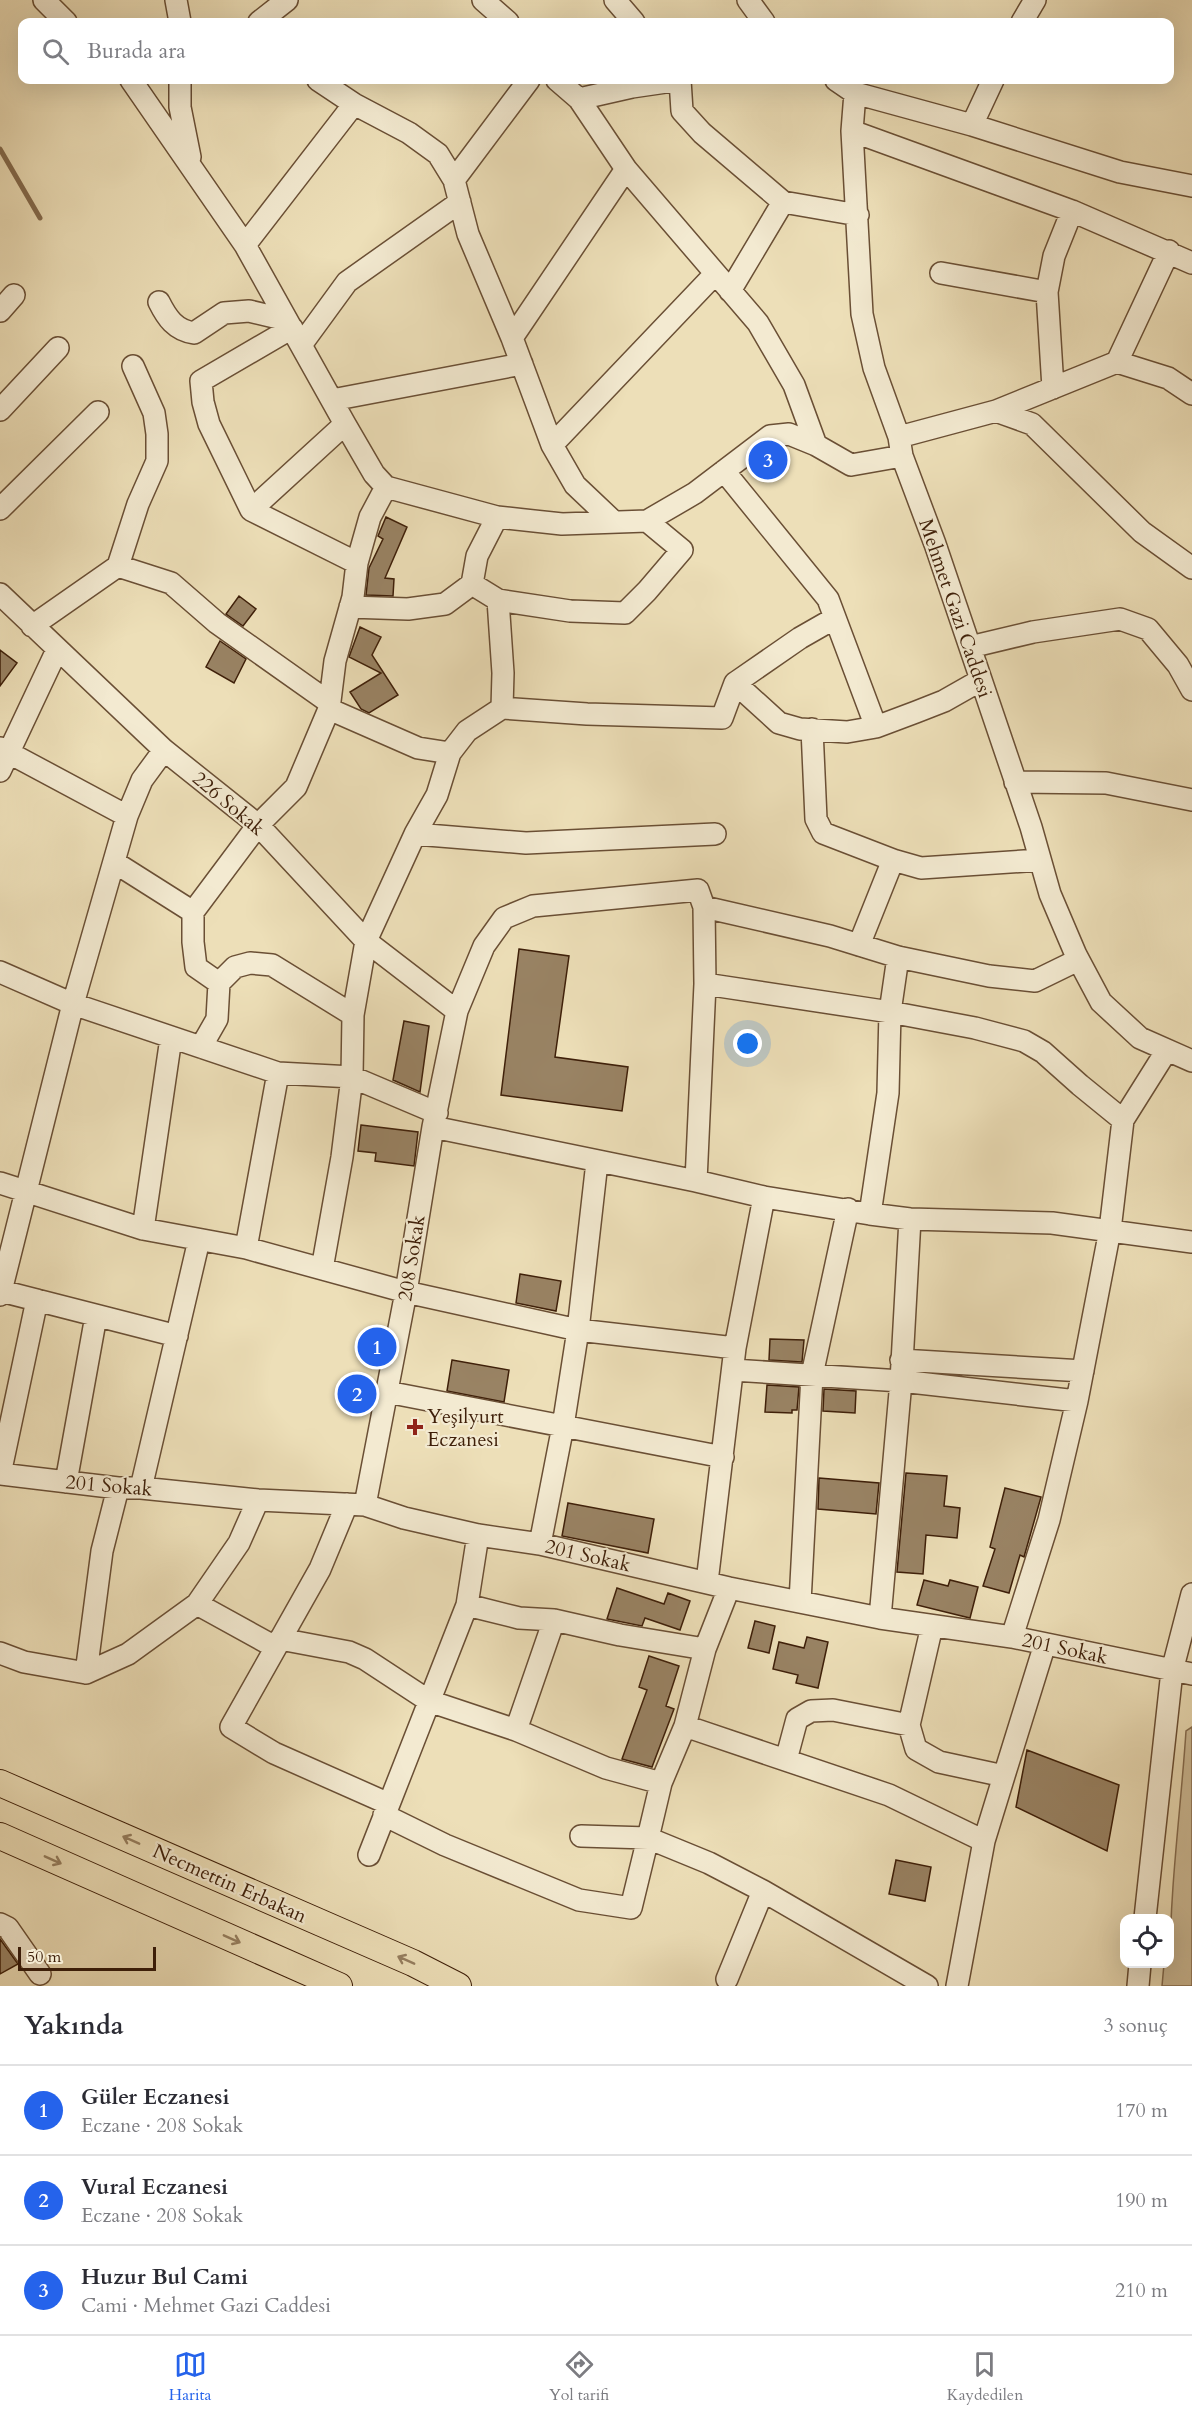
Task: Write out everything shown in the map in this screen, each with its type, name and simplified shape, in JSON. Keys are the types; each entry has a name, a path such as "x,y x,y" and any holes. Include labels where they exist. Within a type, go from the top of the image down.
{"main road":[{"name":"Necmettin Erbakan","path":"0,1783 413,1963 458,1986"},
{"path":"0,1836 339,1986"}],"street":[{"path":"44,0 62,18"},
{"path":"176,0 179,18"},
{"path":"264,18 287,0"},
{"path":"483,0 508,13"},
{"path":"615,0 631,18"},
{"path":"748,0 761,18"},
{"path":"1024,18 1035,0"},
{"path":"134,84 245,245 374,474 386,487 497,518 562,524 648,521 695,493 770,436 789,434 816,445 851,465 996,411 1117,362 1168,378 1192,394"},
{"path":"180,84 180,107 192,170"},
{"path":"324,84 354,104 409,133 438,154 454,180 468,234 512,338 552,445 575,486 613,521"},
{"path":"454,180 526,84"},
{"path":"562,84 579,99 626,169 758,323 794,385 816,445"},
{"path":"579,99 653,84"},
{"path":"680,84 681,111 702,133 783,202 858,215"},
{"path":"842,84 855,93 972,124 1120,172 1192,186"},
{"path":"972,124 991,84"},
{"name":"Mehmet Gazi Caddesi","path":"855,93 852,131 862,314 874,368 1016,782 1050,894 1078,960 1101,1002 1140,1038 1192,1061"},
{"path":"245,245 354,104"},
{"path":"852,131 1072,211 1169,251 1192,263"},
{"path":"512,338 626,169"},
{"path":"357,563 251,510 209,423 203,402 201,381 293,331 347,282 460,202"},
{"path":"730,291 783,202"},
{"path":"1053,388 1047,291 1054,256 1072,211"},
{"path":"1117,362 1169,251"},
{"path":"552,445 715,273"},
{"path":"940,273 1047,291"},
{"path":"0,311 14,295"},
{"path":"159,302 168,319 184,331 194,333 224,313 249,311 293,331"},
{"path":"0,410 58,348"},
{"path":"332,400 522,364"},
{"path":"32,626 118,566 138,504 157,460 154,413 133,366"},
{"path":"996,411 1032,424 1142,532 1192,568"},
{"path":"0,509 98,412"},
{"path":"251,510 345,424"},
{"path":"724,471 828,599 876,727"},
{"path":"219,983 196,967 192,912 258,825 296,787 330,706 335,662 350,607 357,563 370,517 386,487"},
{"path":"350,607 408,609 445,604 472,584 477,556 497,518"},
{"path":"472,584 498,600 570,611 624,613 647,591 682,549 648,521"},
{"path":"118,566 171,583 217,623 330,706 418,748 450,753"},
{"name":"226 Sokak","path":"0,594 164,750 258,825 366,941 457,1011"},
{"path":"498,600 503,673 502,708"},
{"path":"322,1269 342,1157 352,1077 353,1016 366,941 415,834 437,795 450,753 467,731 502,708 587,714 722,718 735,683 800,638 835,618"},
{"path":"970,647 1033,632 1120,620 1148,629 1178,665 1192,690"},
{"path":"57,650 2,757 127,816"},
{"path":"735,683 779,723 847,732 876,727 944,700 981,680"},
{"path":"812,729 816,819 823,833 893,860 921,868 1040,860"},
{"path":"164,750 142,780 127,816 73,1004 27,1194 1,1288 37,1300 177,1336"},
{"path":"1016,782 1106,783 1192,800"},
{"path":"415,834 526,843 716,834"},
{"path":"859,945 893,860"},
{"path":"114,862 192,912"},
{"name":"208 Sokak","path":"386,1810 274,1753 231,1727 356,1504 387,1392 435,1120 457,1011 484,946 504,918 523,910 533,906 698,890 704,907"},
{"path":"696,1181 705,984 704,907 859,945 898,957 989,976 1035,981 1078,960"},
{"path":"870,1214 888,1093 890,1012 898,957"},
{"path":"201,1047 217,1019 219,983 235,968 250,963 272,965 353,1016"},
{"path":"0,972 73,1004 278,1074 352,1077 435,1120 597,1162 764,1197 870,1214 910,1219 1052,1223 1192,1242"},
{"path":"705,984 890,1012 975,1028 1024,1041 1043,1052 1080,1086 1123,1120"},
{"path":"143,1229 171,1038"},
{"path":"1012,1637 1048,1520 1077,1401 1110,1230 1123,1120 1167,1050"},
{"path":"246,1248 278,1074"},
{"path":"540,1544 563,1426 578,1330 597,1162"},
{"path":"0,1184 143,1229 246,1248 406,1292 578,1330 735,1348"},
{"path":"707,1582 735,1348 764,1197"},
{"path":"800,1602 813,1375 848,1209"},
{"path":"880,1618 901,1370 910,1219"},
{"path":"141,1488 199,1240"},
{"path":"0,1474 37,1300"},
{"path":"66,1482 96,1316"},
{"path":"733,1370 813,1375 901,1370 1083,1371"},
{"path":"901,1370 1077,1401"},
{"path":"387,1392 723,1457"},
{"name":"201 Sokak","path":"0,1474 118,1488 141,1488 258,1500 356,1504 478,1535 540,1544 729,1588 880,1618 1012,1637 1182,1672"},
{"path":"86,1673 102,1551 118,1488"},
{"path":"0,1653 24,1662 86,1673 128,1654 197,1604 238,1543 258,1500"},
{"path":"369,1855 467,1605 478,1535"},
{"path":"386,1810 445,1845 579,1900 631,1908 661,1783 685,1726 705,1649 729,1588"},
{"path":"1146,1914 1192,1594"},
{"path":"197,1604 277,1643 349,1652 366,1659 429,1701 516,1730 606,1768 661,1783"},
{"path":"467,1605 519,1618 554,1620 620,1635 705,1649"},
{"path":"516,1730 554,1620"},
{"path":"932,1626 909,1725 916,1749 939,1762 1004,1776"},
{"path":"957,1986 984,1841 1045,1644"},
{"path":"786,1760 798,1719 811,1711 833,1710 909,1725"},
{"path":"685,1726 889,1794 984,1841"},
{"path":"581,1836 648,1838 709,1863 763,1891 927,1986"},
{"path":"727,1979 763,1891"},
{"path":"0,1924 8,1928 40,1974"},
{"path":"1138,1986 1140,1968"}],"shaded area":[{"path":"1192,1727 1192,1986 1162,1986 1164,1968 1174,1968 1174,1914 1171,1914 1186,1731"}],"building":[{"path":"775,448 782,448 789,457 761,479 751,467"},
{"path":"386,517 407,527 385,578 394,579 393,596 366,595 369,568 383,539 378,536"},
{"path":"239,596 256,609 243,626 226,614"},
{"path":"360,627 381,637 372,655 398,695 369,713 361,709 350,692 381,673 349,657"},
{"path":"220,641 246,659 234,683 206,667"},
{"path":"0,650 17,663 0,686"},
{"path":"519,949 569,956 555,1057 628,1067 622,1111 501,1095"},
{"path":"404,1021 429,1026 420,1092 393,1080"},
{"path":"361,1125 418,1132 414,1166 375,1161 376,1153 358,1151"},
{"path":"520,1274 561,1281 556,1311 516,1303"},
{"path":"770,1339 804,1340 802,1362 769,1360"},
{"path":"452,1360 509,1370 504,1402 447,1391"},
{"path":"767,1385 799,1387 797,1410 792,1410 792,1413 765,1412"},
{"path":"824,1389 856,1391 855,1413 823,1411"},
{"path":"906,1473 947,1476 944,1506 960,1508 957,1538 926,1535 923,1574 897,1572"},
{"path":"819,1478 879,1483 876,1514 818,1509"},
{"path":"1005,1488 1041,1497 1024,1557 1020,1555 1009,1593 983,1586 995,1549 990,1547"},
{"path":"568,1503 654,1519 648,1553 562,1536"},
{"path":"924,1580 948,1586 950,1580 978,1587 970,1618 917,1605"},
{"path":"617,1588 664,1604 668,1593 690,1601 680,1630 645,1618 642,1626 607,1619"},
{"path":"755,1621 775,1626 769,1653 748,1648"},
{"path":"807,1637 828,1642 818,1688 796,1683 798,1675 773,1669 779,1642 804,1648"},
{"path":"649,1656 679,1666 666,1706 674,1709 652,1767 622,1759 647,1690 639,1687"},
{"path":"1027,1750 1119,1785 1107,1851 1016,1807"},
{"path":"896,1860 931,1867 925,1901 889,1894"},
{"path":"0,1939 18,1964 0,1974"}],"waterway":[{"path":"0,149 40,218"}],"place":[{"name":"Huzur Bul Cami","path":"768,460"},
{"name":"Güler Eczanesi","path":"377,1347"},
{"name":"Vural Eczanesi","path":"357,1394"},
{"name":"Yeşilyurt Eczanesi","path":"415,1427"}]}
